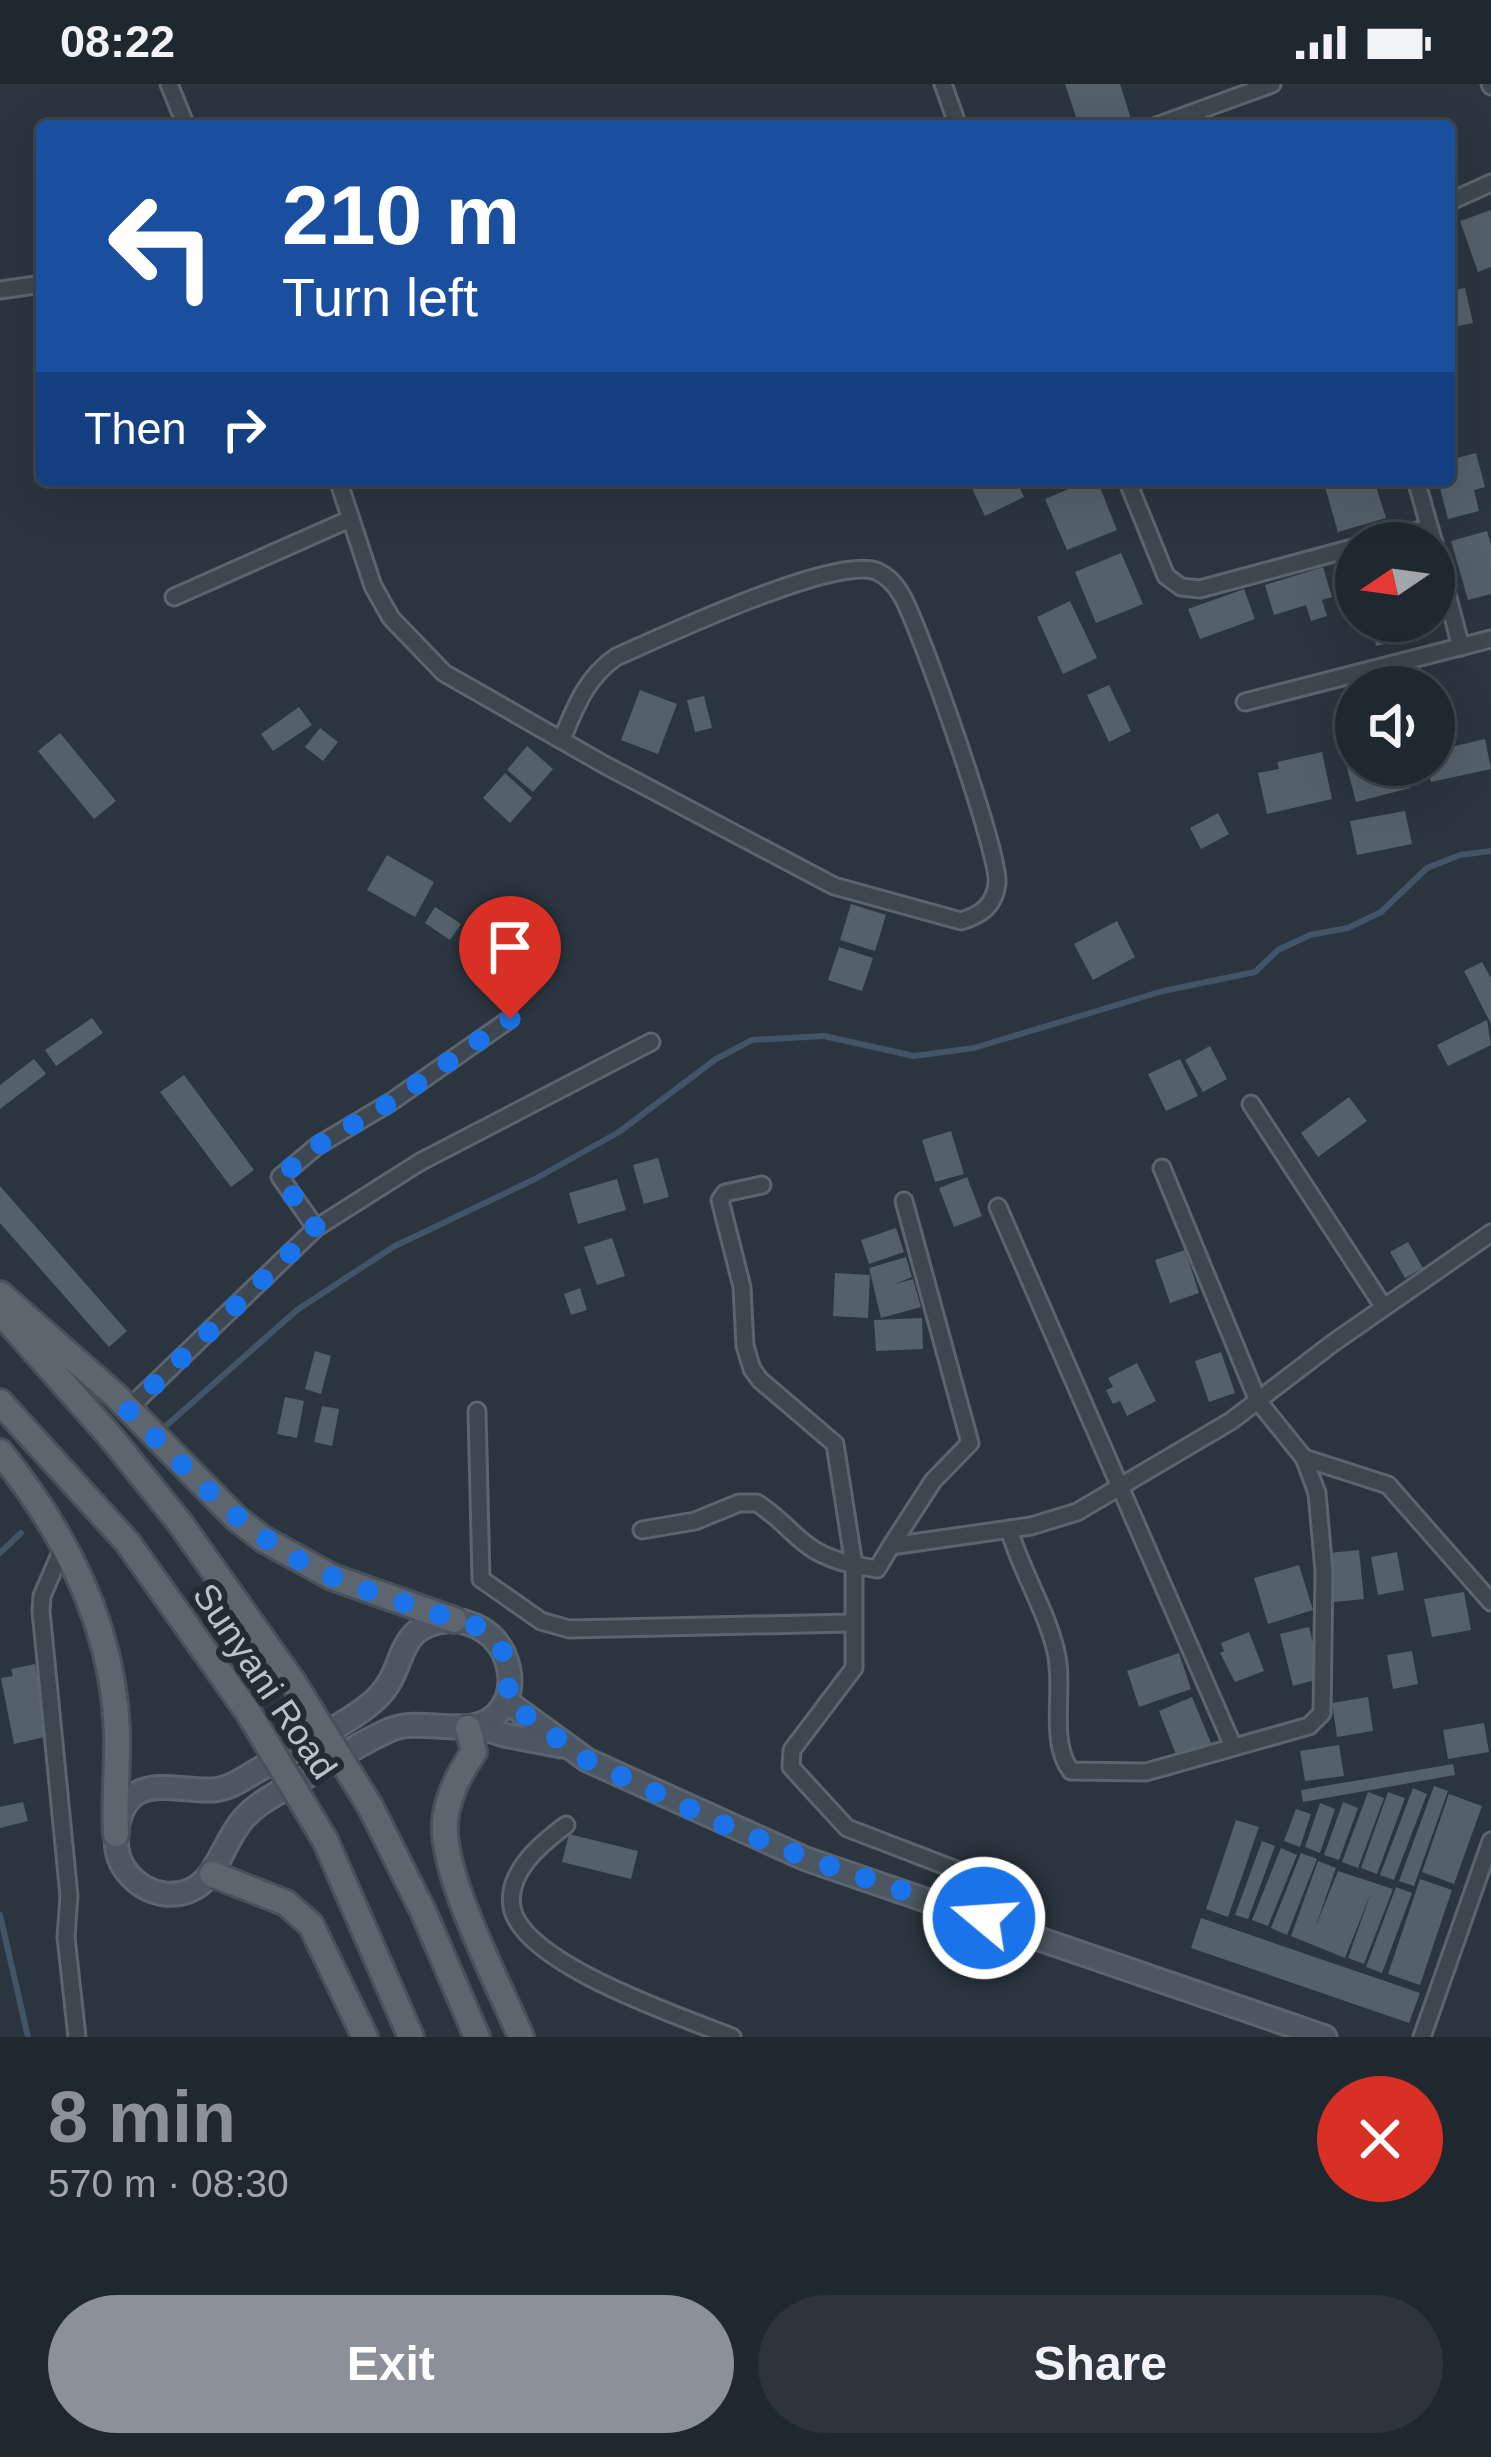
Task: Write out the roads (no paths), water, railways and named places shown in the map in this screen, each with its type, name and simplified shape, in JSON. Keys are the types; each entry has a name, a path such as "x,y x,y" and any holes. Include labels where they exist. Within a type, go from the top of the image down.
{"main road":[{"path":"0,1294 262,1539 332,1577 454,1620"},
{"path":"0,1312 180,1523 293,1682 370,1806 423,1911 477,2037"},
{"name":"Sunyani Road","path":"0,1402 128,1543 248,1712 325,1840 412,2037"},
{"path":"0,1452 65,1542 103,1639 117,1733 116,1834"},
{"path":"472,1727 474,1752 452,1792 445,1821 446,1847 520,2037"},
{"path":"212,1874 298,1911 311,1925 365,2037"}],"street":[{"path":"169,84 184,120"},
{"path":"943,84 956,120"},
{"path":"1173,120 1272,84"},
{"path":"1455,199 1491,183"},
{"path":"0,290 36,285"},
{"path":"340,486 373,586 391,618 444,673 662,796 858,896 961,922 993,900 997,884 994,855 936,686 904,599 891,580 875,571 832,571 616,657 596,671 562,739"},
{"path":"1128,486 1166,576 1181,587 1200,589 1335,553"},
{"path":"1418,486 1428,522"},
{"path":"174,597 350,519"},
{"path":"1455,624 1461,647"},
{"path":"1245,702 1491,639"},
{"path":"316,1228 280,1177 317,1146 391,1102 510,1019"},
{"path":"128,1410 316,1228 420,1162 651,1042"},
{"path":"1251,1104 1383,1306"},
{"path":"1009,1529 1018,1563 1056,1651 1062,1690 1061,1758 1071,1771 1146,1772 1309,1726 1322,1714 1324,1571 1319,1502 1304,1458 1258,1401 1162,1168"},
{"path":"762,1185 724,1193 720,1200 742,1287 745,1346 760,1380 835,1444 854,1565 854,1668 792,1750 791,1767 847,1828 967,1874 984,1918"},
{"path":"642,1530 695,1521 739,1503 757,1503 823,1558 877,1568 932,1481 970,1443 904,1201"},
{"path":"998,1208 1233,1746"},
{"path":"891,1546 1009,1529 1077,1512 1258,1401 1383,1306 1491,1233"},
{"path":"477,1411 481,1579 541,1621 569,1629 851,1622"},
{"path":"1304,1458 1388,1485 1491,1602"},
{"path":"65,1542 40,1611 69,1896 66,1937 77,2037"},
{"path":"472,1727 496,1714 506,1701 509,1673 500,1647 480,1628 454,1620 431,1623 406,1642 385,1689 375,1700 231,1785 216,1790 149,1787 135,1794 121,1812 116,1834 122,1864 142,1887 172,1894 201,1885 235,1830 261,1802 392,1730 417,1725 472,1727 567,1747"},
{"path":"506,1701 567,1747 612,1772 788,1851 1325,2037"},
{"path":"566,1825 529,1857 512,1895 522,1927 595,1983 732,2037"},
{"path":"1423,2037 1491,1841"}],"waterway":[{"path":"167,1425 297,1310 393,1247 535,1179 619,1132 716,1059 752,1040 824,1036 914,1056 974,1048 1163,991 1255,972 1278,950 1381,912 1427,868 1460,855 1491,851"},
{"path":"0,1553 21,1533"},
{"path":"0,1915 28,2037"}]}
